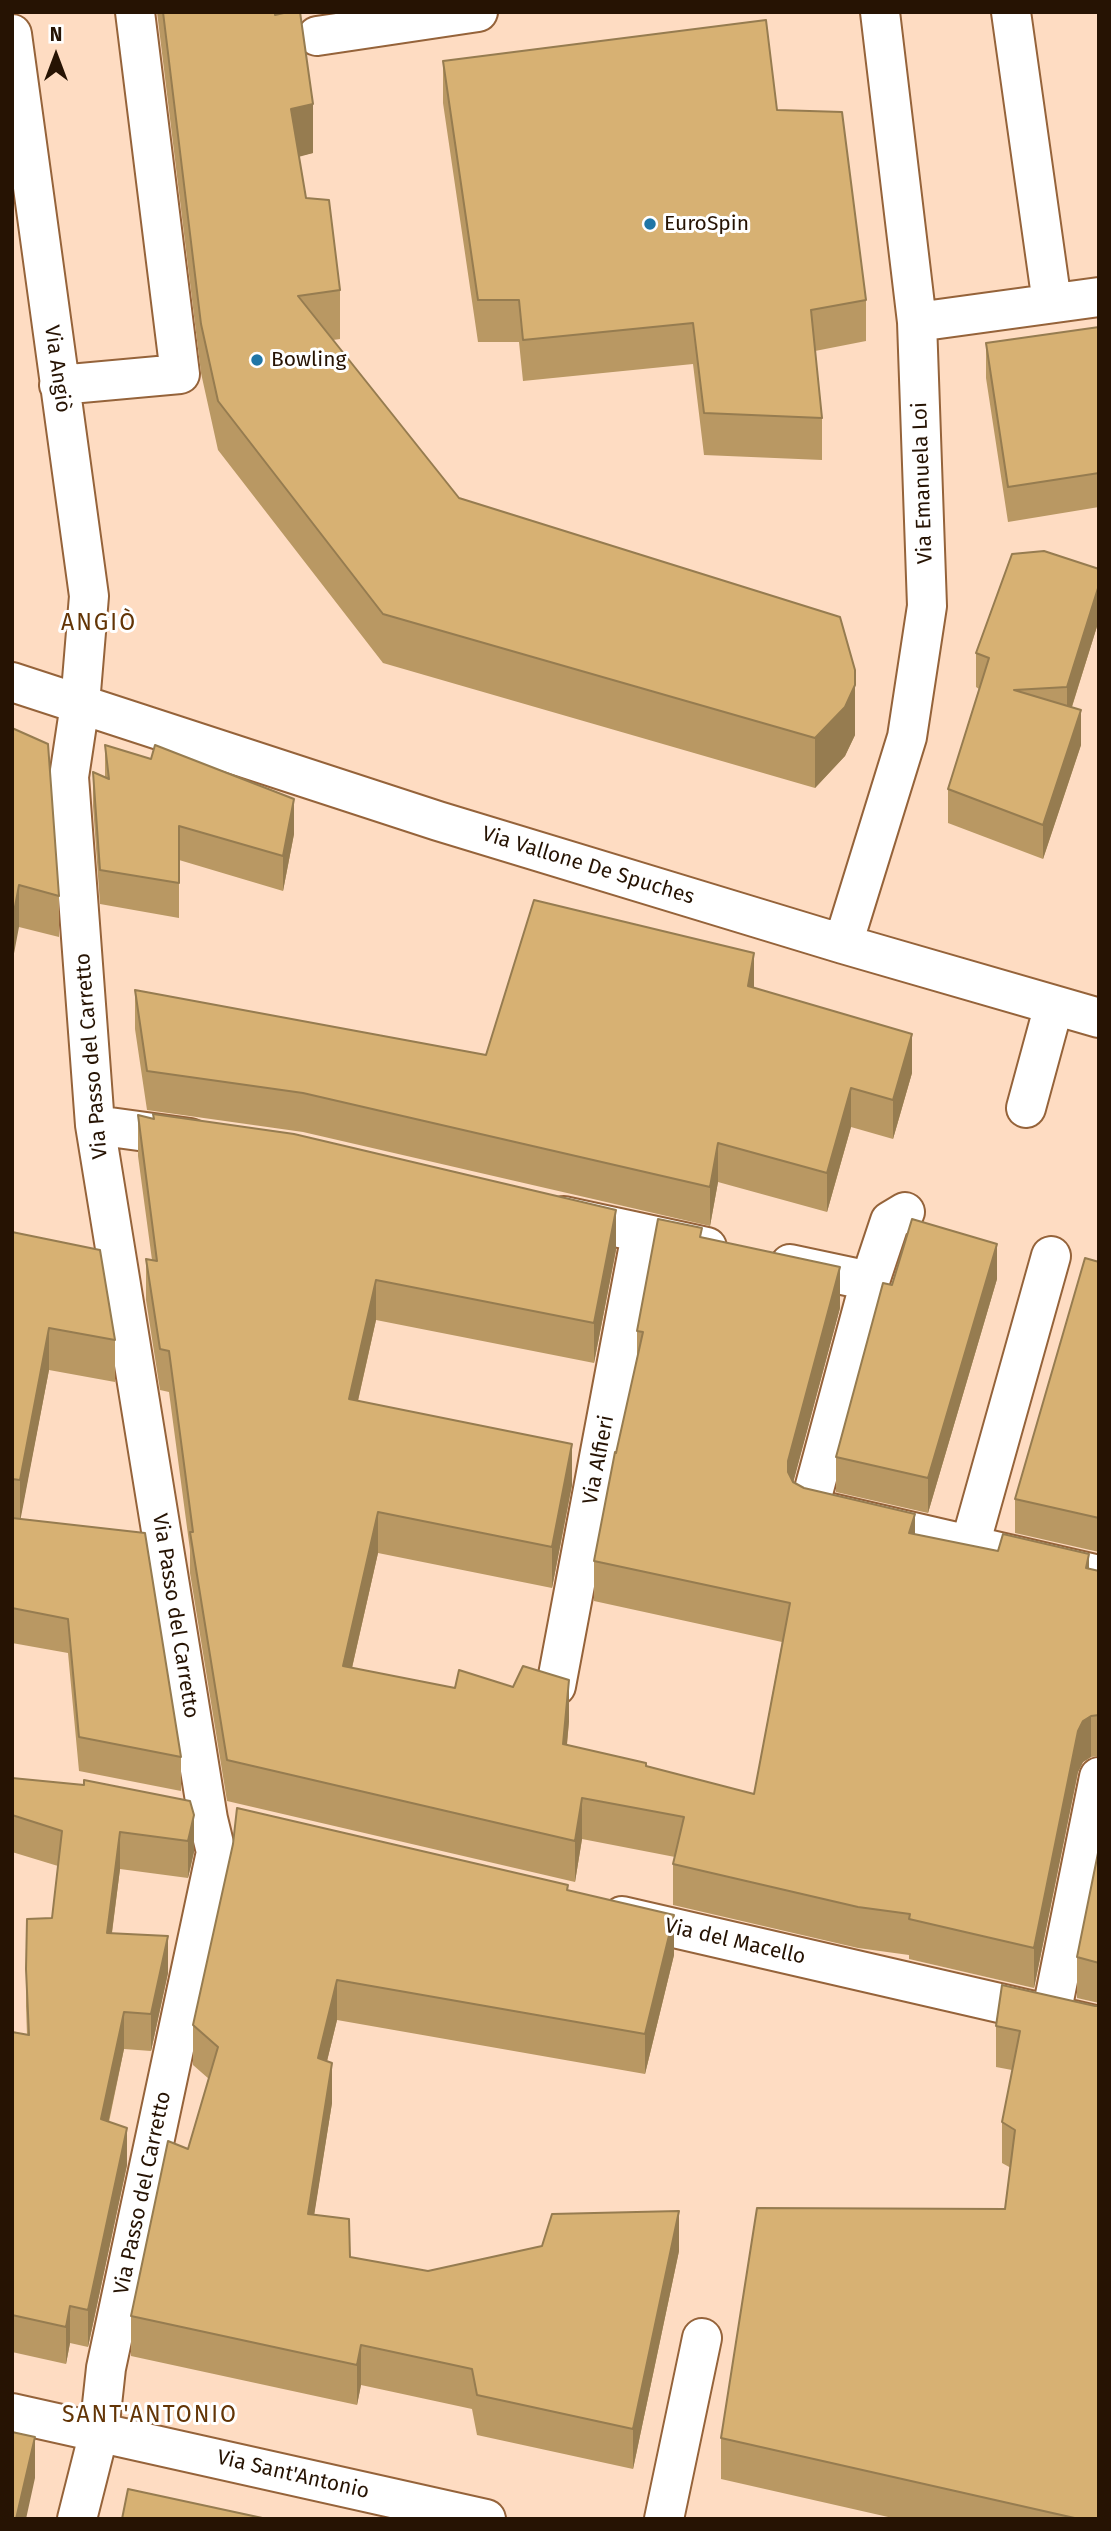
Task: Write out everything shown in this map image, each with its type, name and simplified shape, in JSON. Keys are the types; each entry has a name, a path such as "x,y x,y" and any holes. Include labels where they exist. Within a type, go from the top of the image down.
{"street":[{"path":"59,385 180,374 135,12"},
{"path":"317,36 478,12"},
{"name":"Via Emanuela Loi","path":"843,944 907,737 927,606 917,322 880,12"},
{"path":"1011,12 1052,303"},
{"name":"Via Angiò","path":"12,34 89,596 80,704"},
{"path":"917,322 1099,297"},
{"name":"Via Vallone De Spuches","path":"12,682 438,821 843,944 1099,1018"},
{"name":"Via Passo del Carretto","path":"78,2519 99,2432 106,2368 216,1852 208,1819 95,1125 69,777 80,704"},
{"path":"1026,1108 1054,1005"},
{"path":"95,1125 231,1144"},
{"path":"536,1209 641,1234 870,1281"},
{"path":"905,1212 890,1221 870,1281 809,1508 1099,1575"},
{"name":"Via Alfieri","path":"556,1686 641,1234"},
{"path":"970,1545 1051,1256"},
{"path":"1051,2015 1099,1777"},
{"path":"169,1811 248,1829"},
{"name":"Via del Macello","path":"589,1908 1099,2026"},
{"path":"664,2519 702,2339"},
{"name":"Via Sant'Antonio","path":"12,2413 99,2432 406,2510 486,2519"}],"building":[{"path":"163,12 275,12 275,15 300,12 313,104 291,109 306,198 329,200 340,290 298,296 459,498 840,617 855,670 855,685 845,707 815,738 383,614 218,401 201,324"},
{"path":"766,20 777,110 842,112 866,300 811,310 822,418 704,413 693,323 523,340 519,300 478,300 443,61"},
{"path":"1099,327 1099,473 1008,487 986,343"},
{"path":"1044,551 1099,569 1099,585 1067,687 1014,690 1081,710 1043,825 948,789 989,658 976,653 1012,554"},
{"path":"12,728 48,744 59,896 19,885 12,923"},
{"path":"105,745 151,759 155,745 294,799 283,856 179,826 179,883 100,870 93,772 109,779"},
{"path":"534,900 754,953 748,986 912,1034 893,1100 851,1088 827,1173 718,1143 710,1187 303,1093 147,1071 135,990 486,1055"},
{"path":"153,1114 294,1134 616,1210 594,1323 376,1280 349,1399 572,1444 552,1547 378,1512 343,1666 455,1688 459,1670 513,1687 523,1666 569,1680 563,1744 646,1763 646,1766 754,1794 790,1603 594,1561 615,1452 643,1332 637,1331 658,1219 702,1228 700,1237 840,1267 788,1461 788,1472 793,1482 804,1488 915,1514 909,1533 998,1551 1003,1534 1089,1554 1086,1568 1099,1571 1099,1715 1083,1721 1078,1731 1034,1948 909,1919 910,1914 858,1907 673,1864 684,1817 582,1798 575,1841 227,1760 190,1532 193,1532 169,1351 160,1349 146,1259 157,1261 138,1115 154,1119"},
{"path":"912,1219 997,1244 928,1478 836,1457 883,1283 892,1285"},
{"path":"12,1232 100,1250 115,1340 49,1328 20,1480 12,1479"},
{"path":"1085,1258 1099,1262 1099,1518 1015,1499"},
{"path":"12,1518 145,1533 181,1757 79,1737 68,1619 12,1608"},
{"path":"12,1778 84,1785 84,1780 190,1801 194,1815 188,1841 120,1832 107,1933 168,1936 151,2014 124,2012 101,2119 127,2128 88,2310 70,2306 66,2327 12,2315 12,2032 29,2035 27,1919 52,1918 62,1831 12,1815"},
{"path":"237,1808 568,1885 567,1890 674,1915 645,2034 337,1980 318,2058 332,2063 308,2214 349,2219 350,2257 428,2271 542,2246 552,2214 679,2211 633,2429 477,2395 472,2369 361,2345 357,2365 131,2316 168,2141 188,2149 218,2047 193,2025 233,1844"},
{"path":"1099,1848 1099,1963 1077,1957"},
{"path":"1002,1985 1099,2006 1099,2519 1079,2519 721,2438 757,2208 1005,2209 1015,2130 1002,2122 1020,2031 996,2026"},
{"path":"12,2432 35,2437 16,2519 12,2519"},
{"path":"128,2489 267,2519 122,2519"}],"place":[{"name":"EuroSpin","path":"650,224"},
{"name":"Bowling","path":"257,360"}],"district":[{"name":"ANGIÒ","path":"99,624"},
{"name":"SANT'ANTONIO","path":"150,2416"}]}
